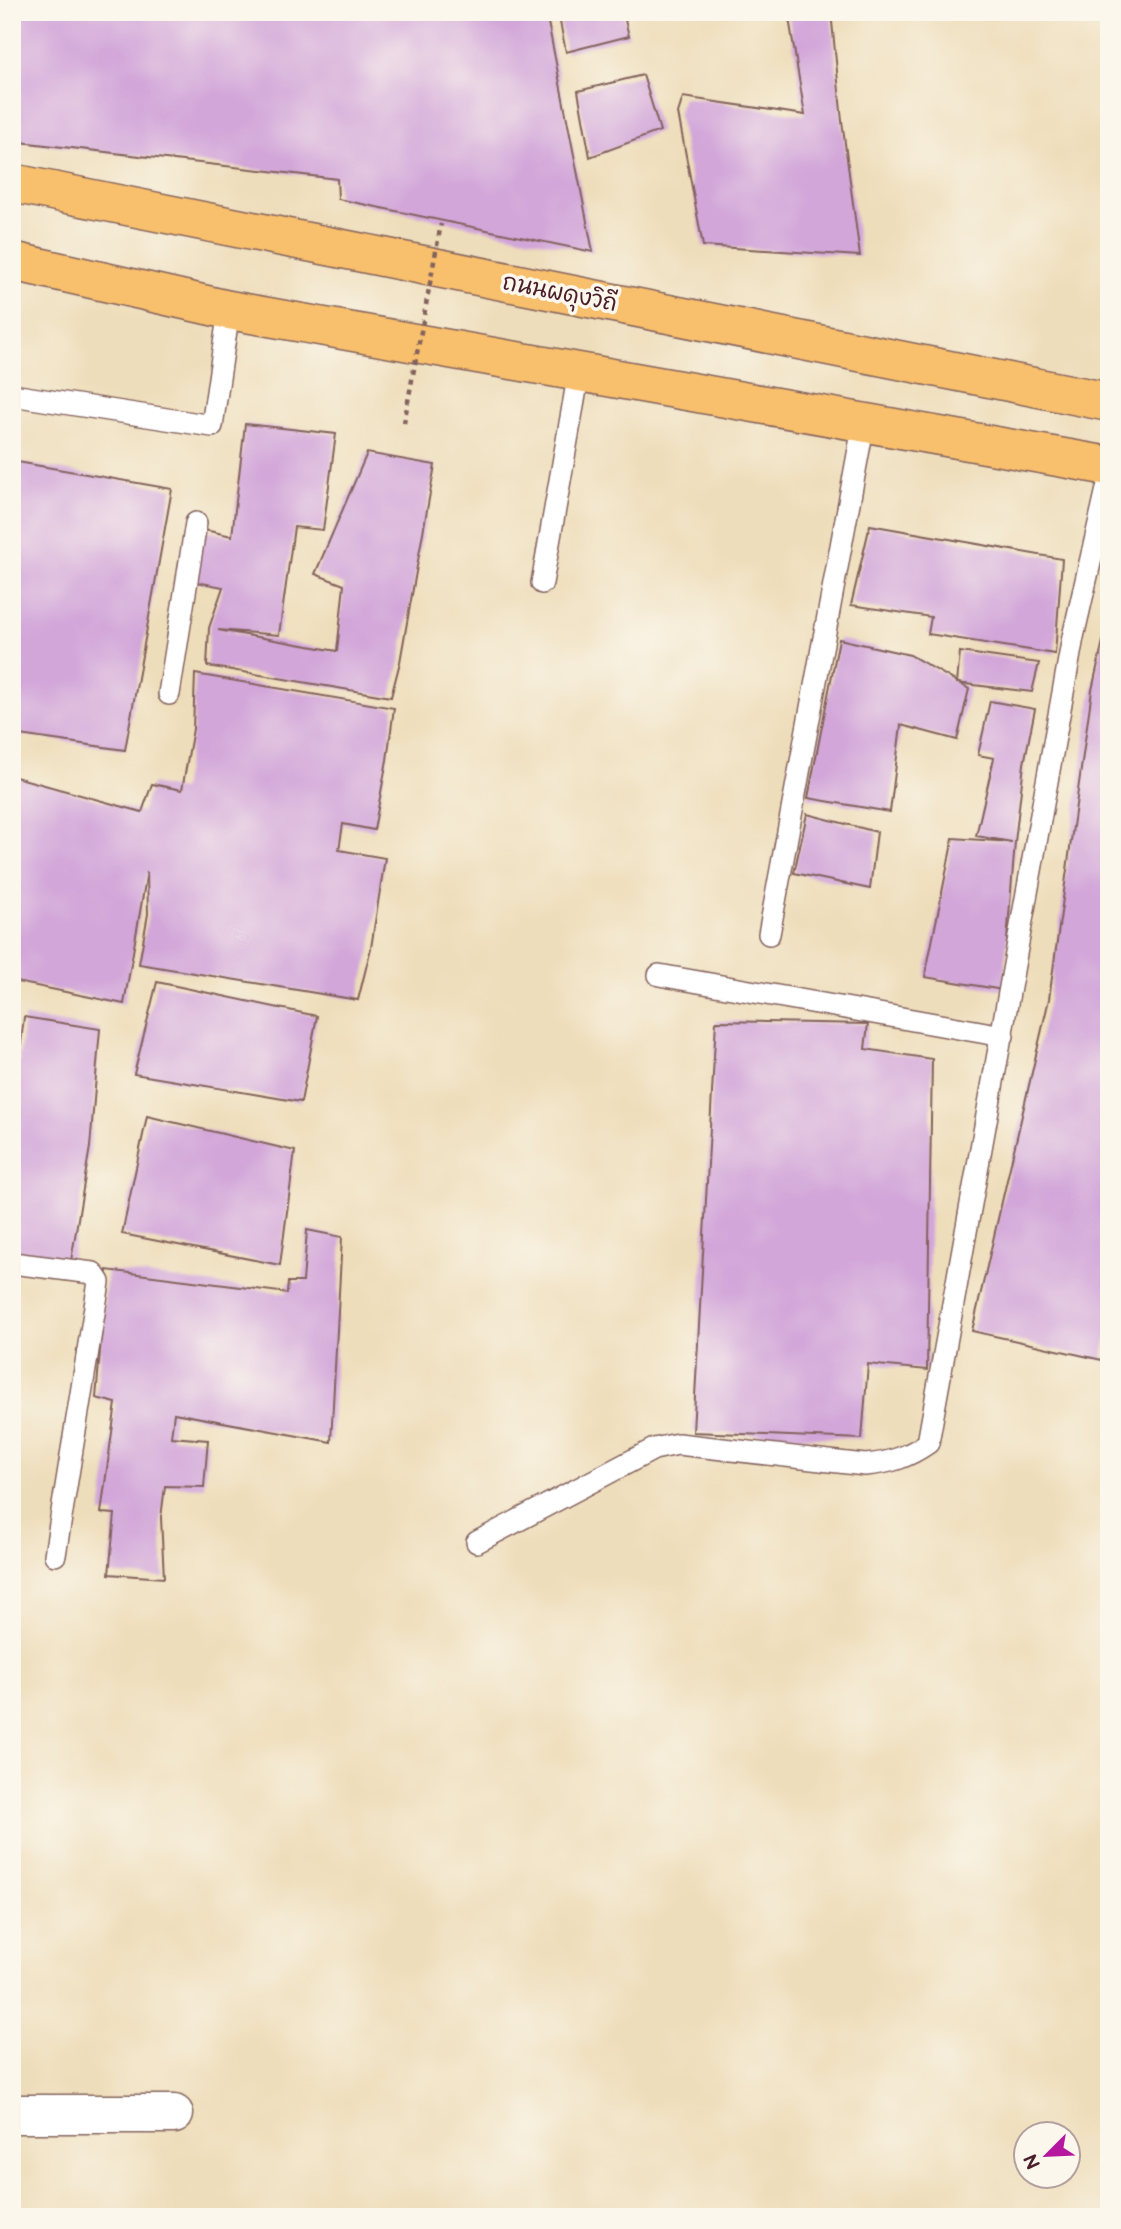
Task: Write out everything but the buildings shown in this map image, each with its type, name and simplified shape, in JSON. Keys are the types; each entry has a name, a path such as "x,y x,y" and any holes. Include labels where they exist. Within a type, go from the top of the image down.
{"main road":[{"name":"ถนนผดุงวิถี","path":"12,183 1109,402"},
{"path":"12,261 229,310 1109,466"}],"street":[{"path":"12,2114 174,2114"}],"lane":[{"path":"12,395 212,426 229,310"},
{"path":"542,583 579,372"},
{"path":"769,934 864,422"},
{"path":"477,1542 654,1449 678,1444 865,1465 890,1463 912,1454 928,1443 1073,637 1109,480"},
{"path":"169,694 196,523"},
{"path":"659,975 1003,1036"},
{"path":"12,1263 93,1273 99,1282 55,1555"}],"path":[{"path":"404,423 441,224"}]}
